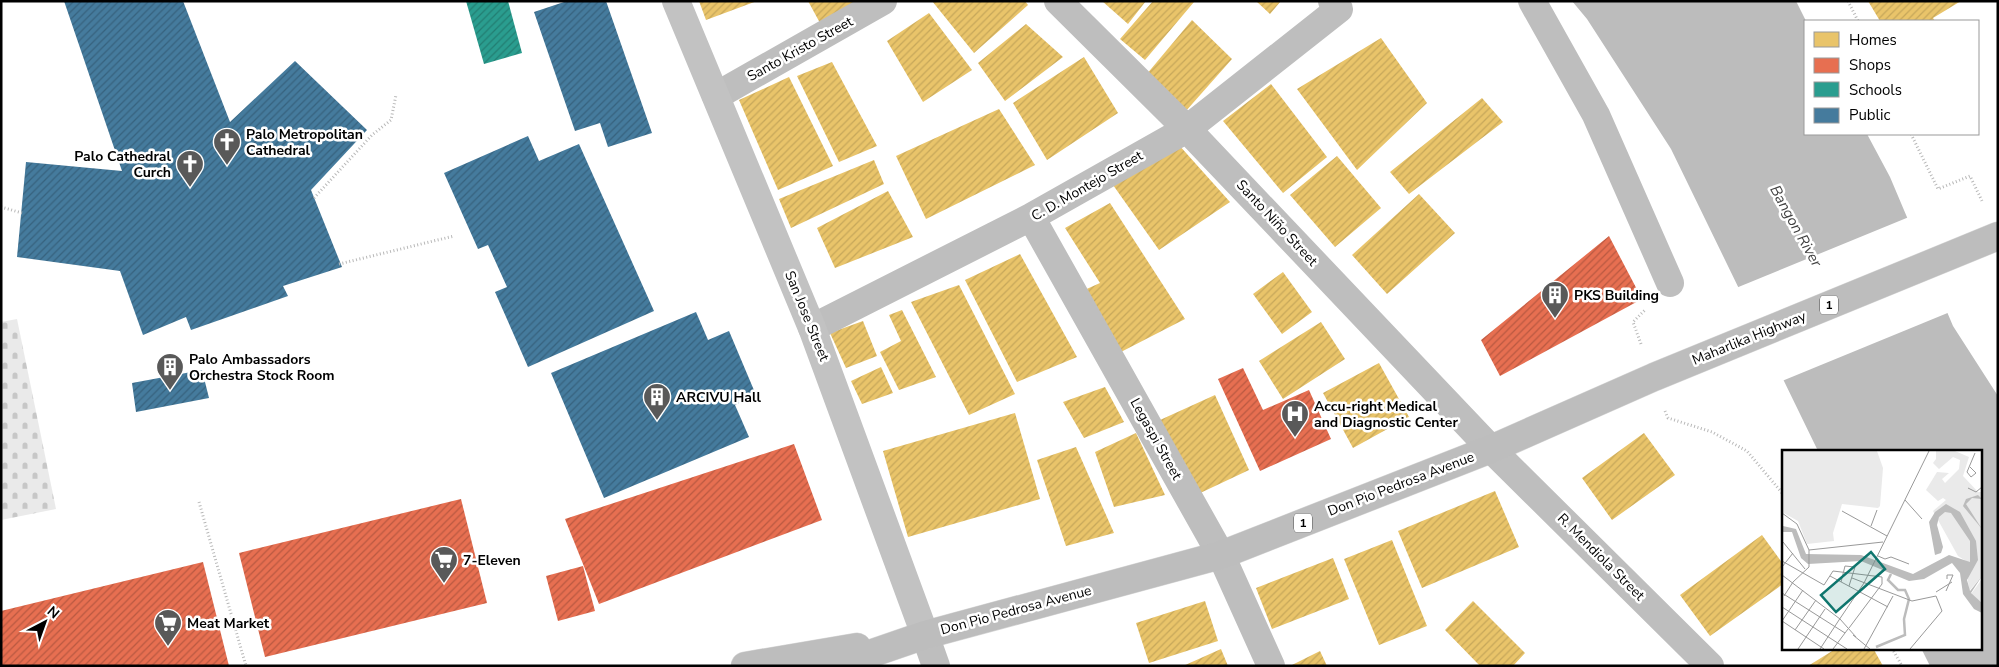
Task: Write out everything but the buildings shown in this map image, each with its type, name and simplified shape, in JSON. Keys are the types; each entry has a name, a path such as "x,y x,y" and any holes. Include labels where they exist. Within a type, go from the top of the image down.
{"highway":[{"name":"Maharlika Highway","path":"1660,374 1995,237"},
{"name":"Don Pio Pedrosa Avenue","path":"835,666 925,635 1221,555 1491,449 1660,374"},
{"name":"Don Pio Pedrosa Avenue","path":"745,666 925,635"}],"street":[{"name":"San Jose Street","path":"676,1 812,328 925,635"},
{"name":"Santo Kristo Street","path":"716,96 883,1"},
{"name":"Santo Niño Street","path":"1058,1 1187,128 1491,449"},
{"path":"1532,1 1596,115 1670,283"},
{"name":"C. D. Montejo Street","path":"812,328 1031,217 1187,128 1336,5"},
{"name":"Legaspi Street","path":"1031,217 1221,555 1271,666"},
{"name":"R. Mendiola Street","path":"1491,449 1710,666"},
{"path":"925,635 936,666"}],"path":[{"path":"1848,1 1858,20"},
{"path":"314,198 372,134 391,120 396,95"},
{"path":"1911,135 1938,189 1970,176 1978,192"},
{"path":"1,207 22,213"},
{"path":"339,264 454,236"},
{"path":"1670,283 1633,322 1660,374 1668,418 1712,432 1747,451 1782,493"},
{"path":"199,502 246,666"},
{"path":"1893,650 1902,666"}],"green space":[{"path":"17,319 56,509 1,520 1,322"}],"water":[{"name":"Bangon River","path":"1572,1 1796,1 1806,20 1804,135 1868,135 1890,177 1953,326 1998,396 1998,666 1930,666 1922,650 1982,650 1982,450 1818,450 1671,149 1587,19"}],"pier":[{"path":"1909,217 1950,312 1782,381 1736,288"}],"place":[{"name":"Palo Metropolitan Cathedral","path":"227,166"},
{"name":"Palo Cathedral Curch","path":"190,188"},
{"name":"PKS Building","path":"1555,319"},
{"name":"Palo Ambassadors Orchestra Stock Room","path":"170,391"},
{"name":"ARCIVU Hall","path":"657,421"},
{"name":"Accu-right Medical and Diagnostic Center","path":"1295,438"},
{"name":"7-Eleven","path":"444,584"},
{"name":"Meat Market","path":"168,647"}]}
